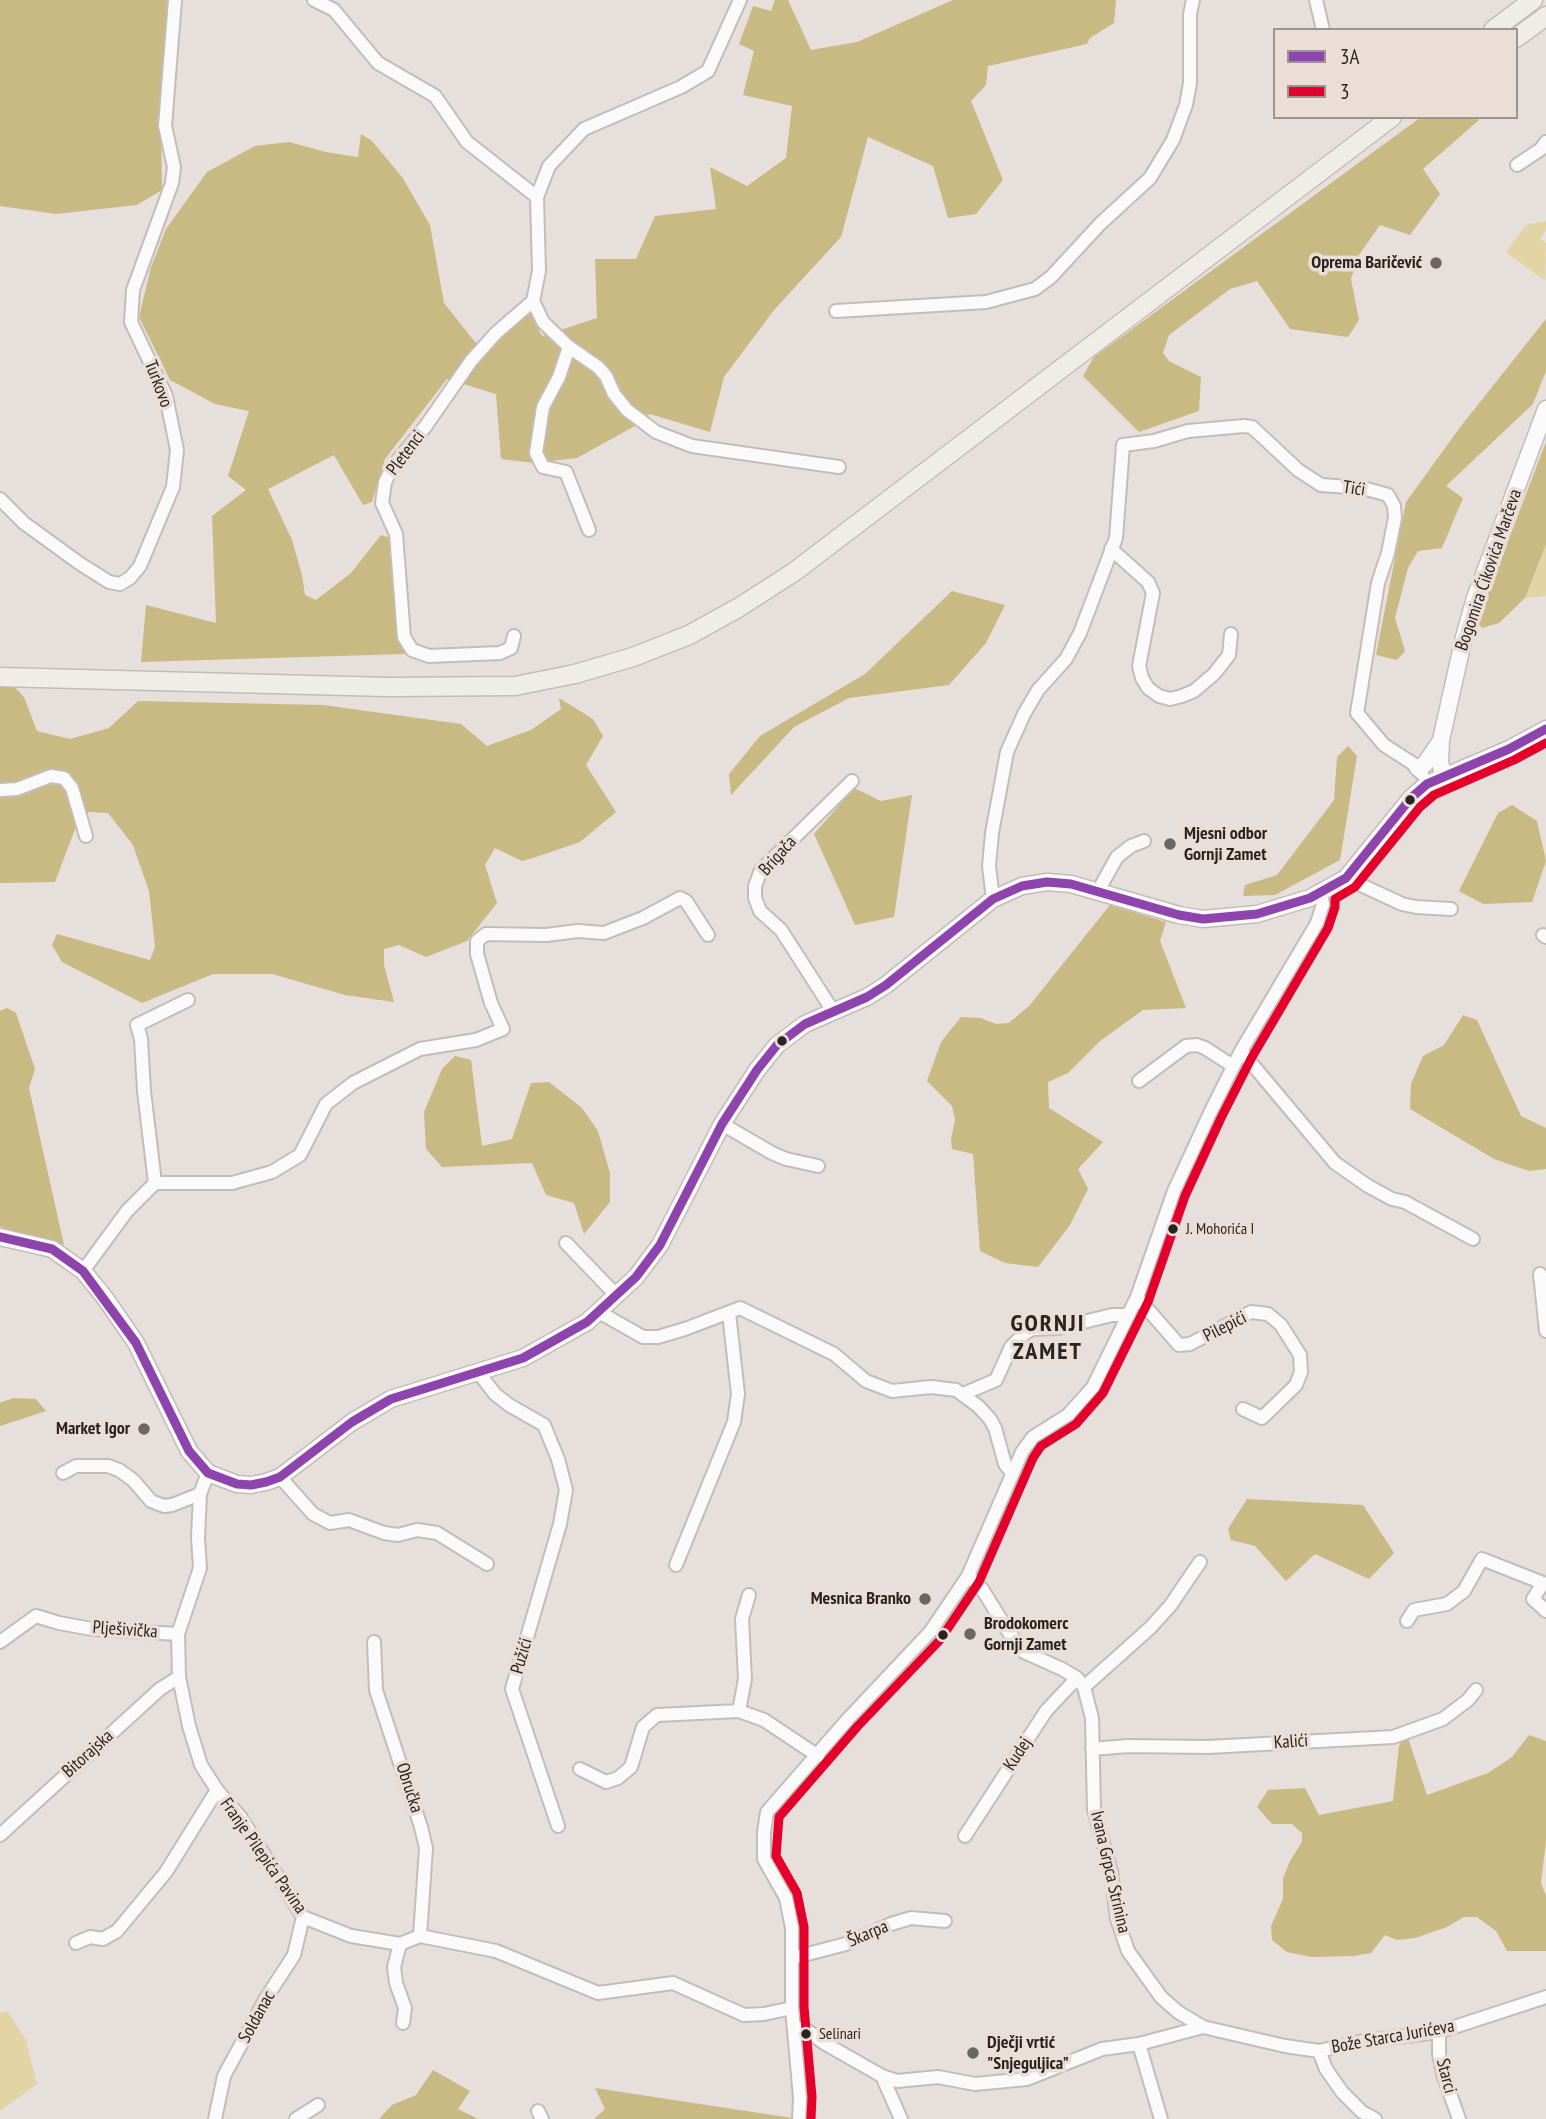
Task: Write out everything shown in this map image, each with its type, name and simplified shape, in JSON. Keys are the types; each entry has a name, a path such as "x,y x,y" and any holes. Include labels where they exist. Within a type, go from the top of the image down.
{"main road":[{"path":"1496,28 1533,0"},
{"path":"1518,37 1546,16"},
{"path":"0,677 374,687 515,686 575,674 633,657 688,635 738,608 794,572 1388,119"}],"street":[{"name":"Turkovo","path":"0,499 24,523 109,582 120,584 130,578 140,566 173,487 177,450 166,396 131,322 133,290 172,183 174,167 165,126 175,0"},
{"path":"314,0 334,10 378,63 435,96 467,142 537,197"},
{"path":"740,0 708,71 681,88 584,129 549,166 537,197 539,271 533,301 543,323 569,347 598,367 627,410 656,432 692,446 839,467"},
{"path":"836,311 986,302 1035,289 1051,276 1100,224 1150,178 1172,141 1186,105 1190,83 1190,14 1193,0"},
{"path":"1316,0 1323,28"},
{"path":"1517,165 1541,149 1546,142"},
{"name":"Pletenci","path":"514,636 511,648 500,653 429,656 412,650 404,637 396,534 382,503 385,482 393,466 425,427 471,361 496,333 533,301"},
{"path":"569,347 559,377 543,407 536,453 544,467 566,472 589,530"},
{"name":"Bogomira Ćikovića Marčeva","path":"1443,776 1440,742 1469,617 1546,409"},
{"name":"Tići","path":"993,899 989,883 991,844 1007,752 1024,713 1038,690 1066,659 1080,633 1116,538 1123,445 1215,428 1252,427 1298,470 1321,485 1363,488 1388,495 1394,506 1395,518 1376,593 1357,713 1384,745 1418,768 1427,784"},
{"path":"1111,549 1148,582 1153,593 1139,666 1148,688 1159,696 1170,699 1194,691 1214,674 1229,655 1231,634"},
{"path":"0,1237 52,1249 83,1271 136,1343 190,1451 208,1473 237,1484 251,1485 280,1477 352,1422 391,1399 523,1358 587,1322 636,1277 660,1245 722,1124 757,1070 778,1045 805,1024 867,997 886,985 993,899 1022,886 1047,882 1071,884 1179,915 1203,919 1257,914 1321,893 1346,878 1411,798 1427,784 1469,767 1546,729"},
{"path":"1418,768 1425,764 1440,742"},
{"path":"0,790 17,789 51,776 64,778 72,788 86,836"},
{"name":"Brigača","path":"833,1011 781,930 760,911 755,898 755,886 761,870 852,781"},
{"path":"1098,891 1117,857 1143,841"},
{"path":"1346,878 1402,904 1451,909"},
{"path":"799,2119 800,2098 792,2008 792,1928 786,1898 764,1859 767,1812 848,1719 930,1632 968,1576 1022,1452 1034,1437 1068,1415 1093,1387 1137,1297 1174,1191 1233,1066 1317,923 1323,904 1321,893"},
{"path":"83,1271 127,1211 155,1184 232,1182 272,1172 300,1155 326,1104 354,1083 420,1049 476,1040 503,1029 491,1003 477,954 477,941 486,934 547,935 588,931 604,933 643,918 680,898 686,901 708,935"},
{"path":"155,1184 141,1039 137,1025 188,1000"},
{"path":"1139,1081 1186,1046 1197,1045 1208,1049 1233,1066"},
{"path":"1241,1051 1335,1163 1368,1186 1392,1199 1405,1202 1473,1239"},
{"path":"722,1124 772,1153 818,1166"},
{"path":"566,1243 617,1296"},
{"path":"1540,1273 1546,1331"},
{"name":"Pilepići","path":"1137,1297 1179,1345 1197,1341 1251,1312 1268,1314 1281,1325 1300,1355 1301,1372 1296,1385 1262,1418 1243,1409"},
{"path":"599,1312 643,1337 658,1337 740,1308 834,1354 866,1381 892,1391 947,1387 963,1394 990,1419 1005,1464 1012,1472"},
{"path":"676,1564 734,1422 738,1394 729,1313"},
{"path":"963,1394 996,1380 1011,1347 1032,1329 1059,1328 1112,1315 1129,1315"},
{"name":"Pužići","path":"478,1372 495,1394 544,1425 558,1459 566,1490 560,1524 512,1689 558,1826"},
{"path":"63,1472 76,1466 108,1466 133,1480 151,1501 164,1506 200,1494"},
{"name":"Plješivička","path":"0,1642 36,1616 92,1629 178,1634 200,1568 200,1494 208,1473"},
{"path":"280,1477 313,1514 330,1523 349,1520 384,1533 398,1535 417,1530 437,1533 487,1564"},
{"path":"1407,1621 1414,1610 1447,1604 1464,1591 1482,1559 1545,1579 1533,1599 1546,1611"},
{"path":"968,1576 982,1589 1024,1652 1080,1682 1150,1628 1170,1606 1200,1562"},
{"path":"740,1711 746,1679 742,1619 748,1595"},
{"name":"Franje Pilepića Pavina","path":"178,1634 180,1677 188,1726 201,1765 217,1790 241,1818 303,1917 351,1936 400,1944"},
{"name":"Obručka","path":"374,1642 376,1690 426,1848 420,1936"},
{"name":"Bitorajska","path":"0,1835 160,1689 180,1677"},
{"name":"Ivana Grpca Strinina","path":"1080,1682 1091,1717 1094,1810 1111,1871 1117,1919 1128,1951 1161,1997 1178,2012 1203,2027"},
{"name":"Kudej","path":"965,1836 1046,1711 1080,1682"},
{"name":"Kalići","path":"1092,1749 1139,1745 1208,1747 1393,1737 1443,1719 1468,1700 1476,1690"},
{"path":"580,1769 606,1782 618,1778 631,1767 643,1727 657,1715 740,1711 764,1720 818,1756"},
{"name":"Franje Pilepića Pavina","path":"76,1943 90,1937 103,1939 117,1931 166,1872 217,1790"},
{"name":"Soldanac","path":"215,2119 224,2076 266,1998 294,1955 303,1917"},
{"name":"Škarpa","path":"792,1958 846,1944 911,1918 945,1921"},
{"path":"402,2023 405,2008 396,1983 394,1967 400,1944 420,1936 496,1951 598,1993 673,1983 744,2015 792,2008"},
{"name":"Bože Starca Jurićeva","path":"795,2027 808,2031 882,2076 897,2081 938,2077 975,2084 1027,2079 1102,2049 1139,2044 1203,2027 1285,2046 1319,2050 1363,2041 1439,2032 1546,1997"},
{"name":"Starci","path":"1439,2032 1443,2074 1459,2119"},
{"path":"1139,2044 1161,2119"},
{"name":"Bože Starca Jurićeva","path":"1319,2050 1326,2069 1342,2092 1362,2112 1375,2119"},
{"path":"882,2076 901,2119"},
{"path":"296,2119 318,2105"}],"shaded area":[{"path":"0,0 167,0 161,126 162,190 137,205 56,214 0,206"},
{"path":"775,0 788,0 811,50 857,42 953,0 1116,0 1114,23 1090,38 1087,44 988,66 986,85 971,101 1003,180 976,214 948,218 933,166 868,137 841,237 774,310 724,377 710,432 650,414 633,427 577,458 534,463 501,459 496,394 447,379 385,459 372,502 363,505 334,455 268,489 292,540 305,595 316,600 351,573 381,535 390,538 404,654 141,662 146,605 216,623 212,516 246,490 228,476 249,411 215,404 170,380 139,317 151,267 166,229 207,172 255,146 289,142 358,157 361,134 372,141 402,177 430,225 444,303 475,342 490,346 530,313 542,336 597,318 595,259 636,259 655,216 716,209 710,167 747,186 786,158 792,106 743,95 754,51 739,44 753,6 771,11"},
{"path":"1418,119 1479,120 1423,169 1440,194 1410,235 1380,225 1359,255 1351,279 1359,320 1348,337 1290,329 1257,281 1230,289 1169,335 1163,353 1169,361 1201,377 1199,411 1139,432 1083,376 1094,357"},
{"path":"1546,221 1546,231 1540,238 1546,243 1545,281 1506,252 1526,225"},
{"path":"1546,319 1546,371 1533,404 1446,486 1463,498 1442,548 1418,551 1408,568 1395,618 1405,651 1397,660 1376,655 1406,502 1461,426"},
{"path":"1546,442 1546,544 1525,598 1499,623 1482,628 1477,622"},
{"path":"1546,544 1546,596 1525,598"},
{"path":"952,591 1005,605 986,643 949,685 849,698 794,727 731,795 729,774 760,736 865,674"},
{"path":"0,672 24,697 37,731 70,739 109,728 138,701 323,705 461,724 487,746 531,730 561,709 559,698 593,719 603,736 586,765 616,812 580,842 533,858 522,861 495,848 485,865 497,903 467,941 426,957 399,945 384,949 384,965 394,1002 345,995 272,974 213,974 142,1003 62,962 52,945 57,934 150,960 155,947 149,891 133,845 108,813 89,812 77,824 55,882 0,883"},
{"path":"1348,746 1357,756 1340,860 1275,895 1243,896 1245,885 1277,875 1334,800 1337,757"},
{"path":"854,788 881,801 912,795 894,917 855,925 814,834"},
{"path":"1512,805 1537,821 1546,861 1532,902 1483,904 1459,891 1498,813"},
{"path":"1110,905 1166,922 1160,941 1186,1008 1143,1010 1100,1041 1068,1073 1048,1082 1049,1108 1103,1142 1078,1169 1088,1189 1070,1225 1038,1267 1005,1263 980,1251 973,1154 952,1149 955,1120 952,1106 927,1081 941,1042 961,1017 981,1018 996,1024 1009,1023 1029,1006"},
{"path":"7,1008 16,1013 35,1069 29,1088 64,1245 0,1227 0,1011"},
{"path":"1463,1015 1477,1020 1521,1116 1546,1128 1546,1169 1529,1171 1494,1159 1410,1109 1411,1084 1423,1056 1444,1045"},
{"path":"455,1056 471,1060 482,1146 512,1139 531,1083 549,1082 582,1108 598,1131 610,1173 610,1202 584,1234 574,1203 546,1195 532,1163 442,1167 426,1149 424,1112 442,1069"},
{"path":"13,1398 36,1399 46,1411 0,1426 0,1403"},
{"path":"1247,1499 1363,1505 1394,1553 1369,1579 1315,1554 1286,1581 1255,1546 1231,1540 1228,1529"},
{"path":"1406,1732 1427,1795 1488,1773 1512,1757 1529,1735 1546,1741 1546,1841 1541,1883 1546,1896 1546,1951 1507,1951 1496,1931 1477,1917 1464,1917 1447,1927 1415,1938 1397,1940 1385,1935 1371,1953 1354,1956 1311,1957 1287,1952 1272,1940 1271,1926 1283,1899 1283,1879 1302,1842 1302,1833 1292,1824 1272,1824 1257,1807 1268,1790 1305,1788 1319,1815 1393,1801 1399,1746"},
{"path":"8,2012 26,2040 37,2084 0,2111 0,2013"},
{"path":"433,2070 470,2091 458,2109 478,2119 379,2119 392,2105 416,2095"},
{"path":"595,2088 792,2119 594,2119 605,2109"}],"transit line":[{"name":"3A","path":"0,1237 52,1249 83,1271 136,1343 189,1451 208,1473 237,1484 266,1482 280,1477 352,1422 391,1399 523,1358 587,1322 636,1277 660,1245 722,1124 757,1070 777,1045 805,1024 867,997 886,985 993,899 1022,886 1047,882 1071,884 1179,915 1203,919 1257,914 1310,898 1346,878 1411,798 1427,784 1509,749 1546,729"},
{"name":"3","path":"811,2119 812,2097 804,2007 804,1927 797,1893 776,1856 779,1817 857,1727 940,1640 979,1582 1033,1458 1041,1446 1076,1424 1103,1393 1148,1302 1185,1196 1221,1118 1252,1057 1328,928 1335,899 1355,887 1420,807 1434,795 1546,743"}],"place":[{"name":"Oprema Baričević","path":"1436,263"},
{"name":"Mjesni odbor Gornji Zamet","path":"1170,844"},
{"name":"J. Mohorića I","path":"1173,1229"},
{"name":"Market Igor","path":"144,1429"},
{"name":"Mesnica Branko","path":"925,1599"},
{"name":"Brodokomerc Gornji Zamet","path":"970,1634"},
{"name":"Selinari","path":"806,2034"},
{"name":"Dječji vrtić \"Snjeguljica\"","path":"973,2053"}],"district":[{"name":"GORNJI ZAMET","path":"1048,1338"}]}
